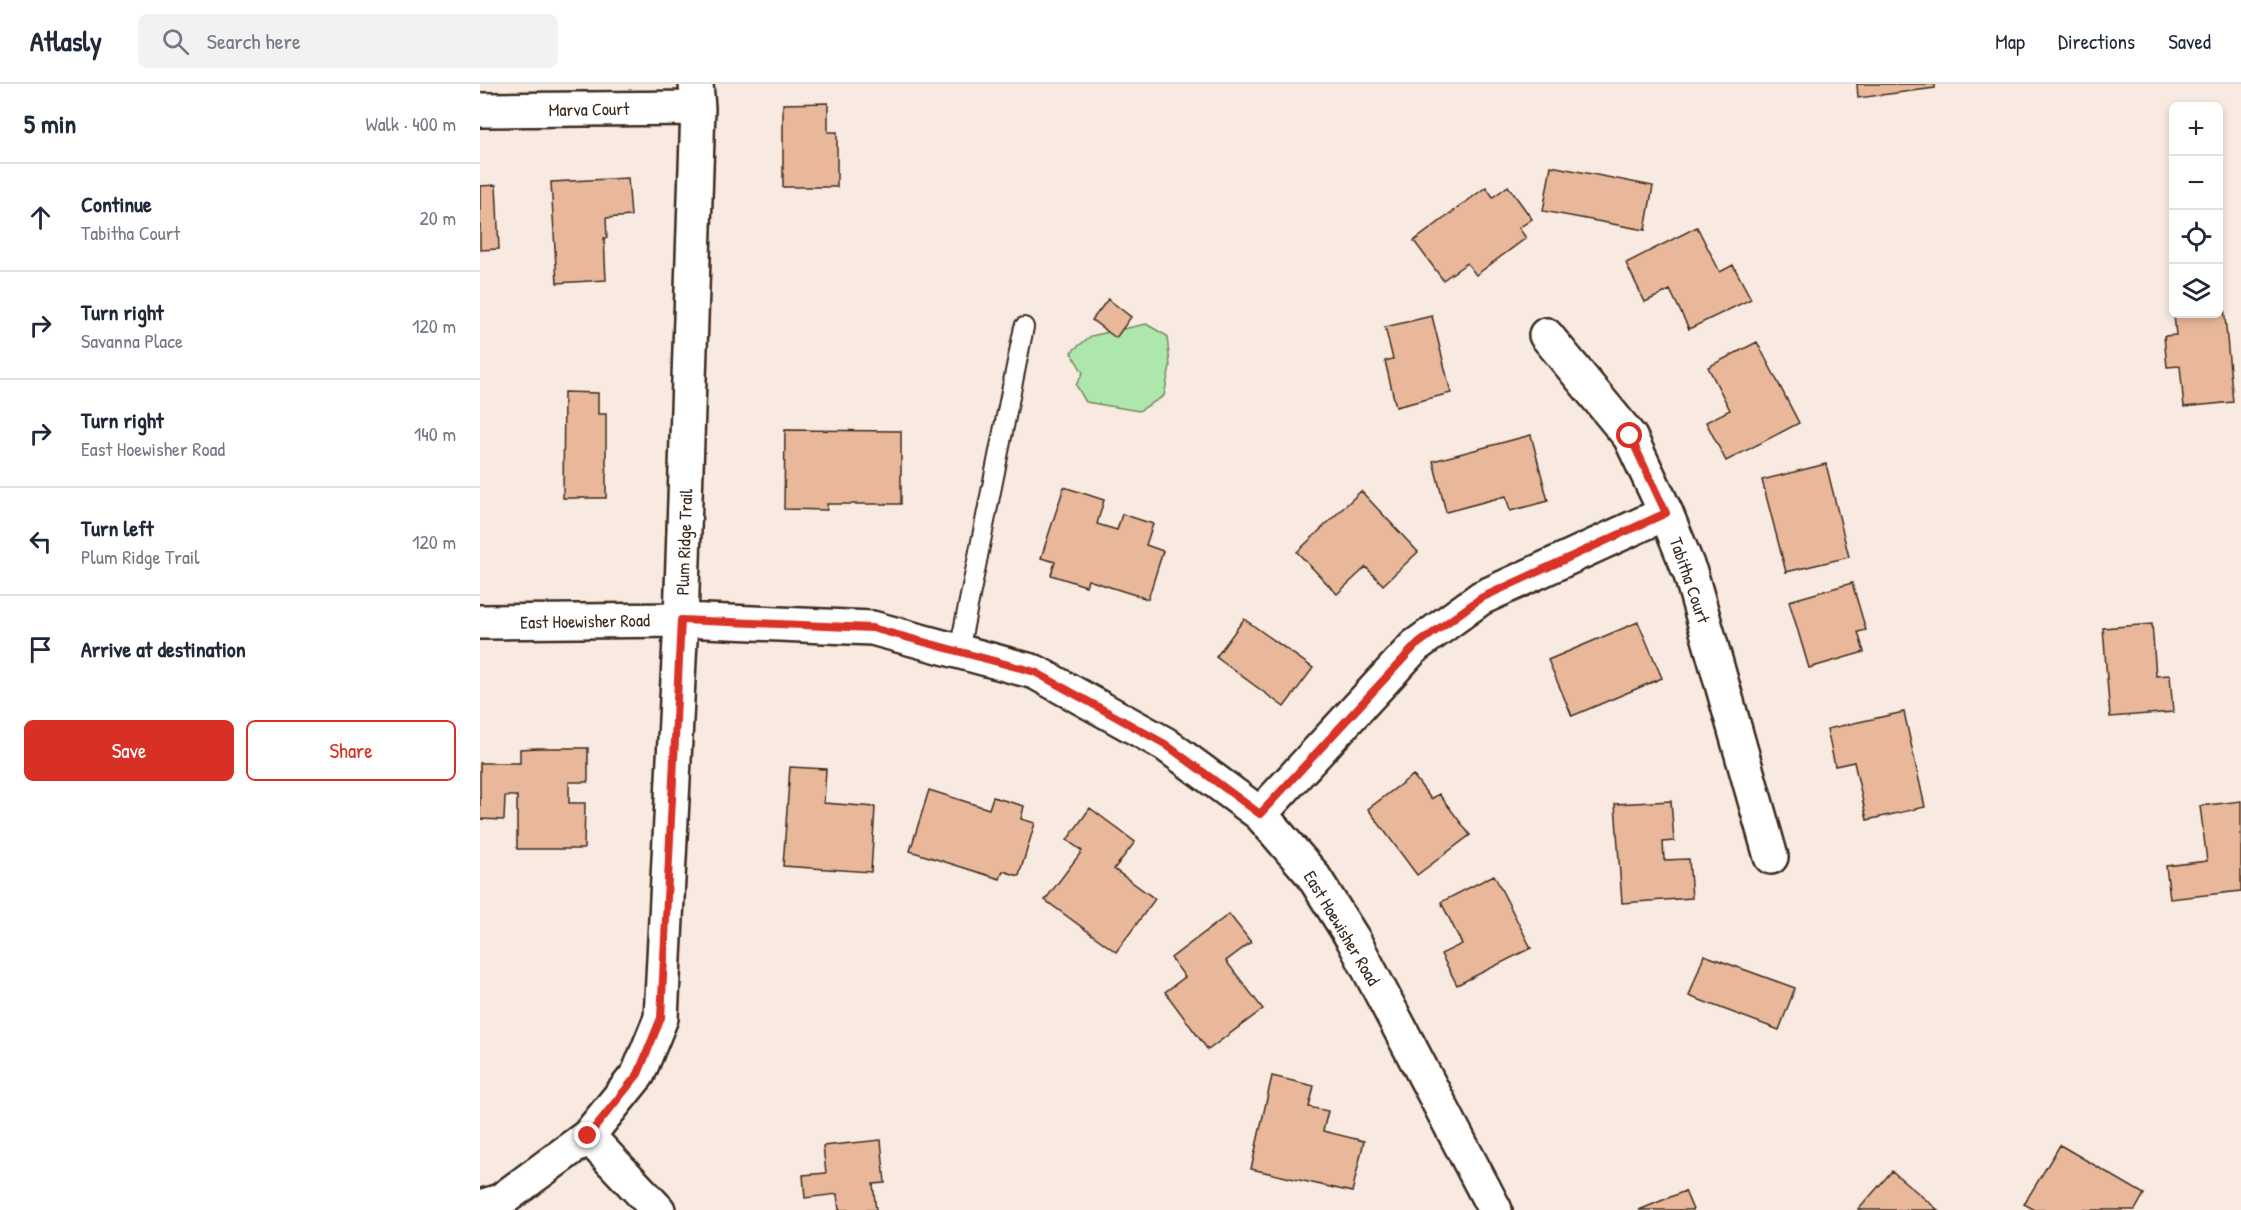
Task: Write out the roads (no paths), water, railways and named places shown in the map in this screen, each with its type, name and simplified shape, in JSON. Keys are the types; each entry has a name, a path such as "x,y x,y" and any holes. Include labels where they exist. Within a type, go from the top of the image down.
{"street":[{"name":"Marva Court","path":"480,110 697,96"},
{"name":"Plum Ridge Trail","path":"480,1207 500,1201 588,1136 638,1074 661,1018 681,620 697,96"},
{"name":"Tabitha Court","path":"1546,335 1630,436 1666,513 1691,575 1771,856"},
{"path":"1260,814 1415,646 1481,598 1666,513"},
{"name":"East Hoewisher Road","path":"480,622 681,620 872,628 1035,672 1165,744 1260,814 1312,874 1353,939 1495,1210"},
{"path":"588,1136 658,1210"}],"lane":[{"path":"958,651 1024,327"}]}
